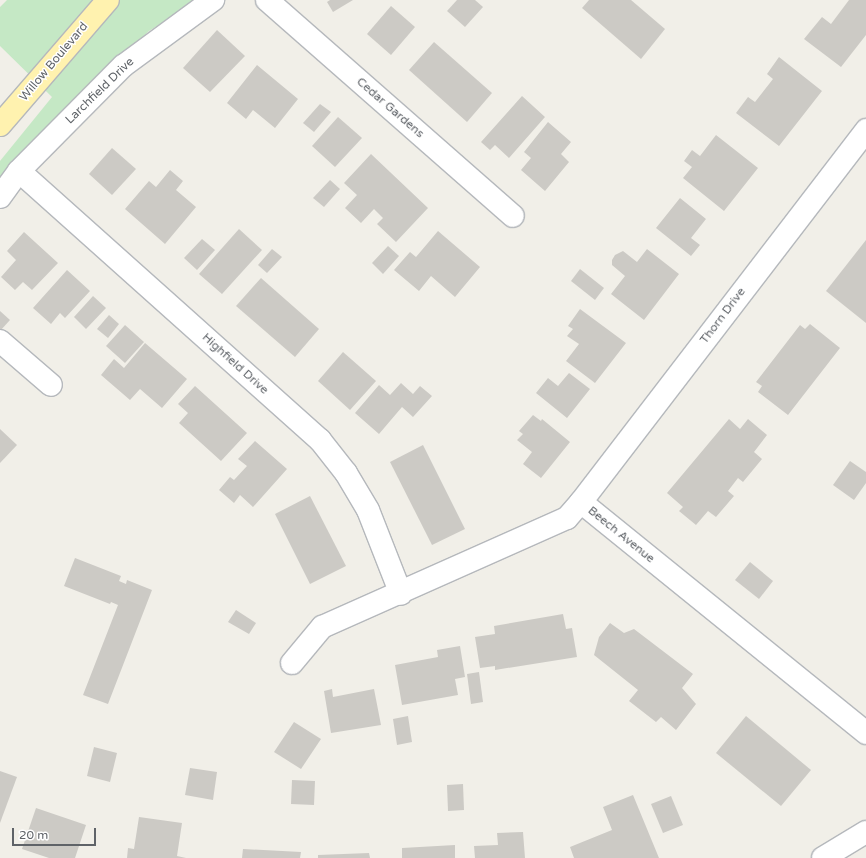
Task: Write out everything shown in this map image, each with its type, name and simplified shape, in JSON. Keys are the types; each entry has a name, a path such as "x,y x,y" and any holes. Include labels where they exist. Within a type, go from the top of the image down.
{"main road":[{"name":"Willow Boulevard","path":"0,124 108,0"}],"street":[{"name":"Larchfield Drive","path":"0,197 19,172 124,66 213,0"},
{"name":"Cedar Gardens","path":"267,0 513,216"},
{"name":"Thorn Drive","path":"581,502 866,130"},
{"name":"Highfield Drive","path":"19,172 320,440 346,473 368,510 401,594"},
{"path":"0,341 51,385"},
{"name":"Beech Avenue","path":"292,663 322,627 401,594 567,518 581,502 866,733"},
{"path":"823,858 866,832"}],"green space":[{"path":"7,0 198,0 149,31 65,108 0,183 0,161 52,97 0,46 0,7"}],"building":[{"path":"330,0 353,0 333,12 327,2"},
{"path":"457,0 475,0 483,7 465,27 447,11"},
{"path":"589,0 631,0 665,29 641,59 582,8"},
{"path":"849,0 866,0 866,35 841,67 804,39 822,17 831,24"},
{"path":"391,6 415,27 391,55 367,34"},
{"path":"217,30 245,56 210,92 183,68"},
{"path":"434,42 492,93 467,122 409,70"},
{"path":"779,57 822,91 779,146 736,113 748,97 755,102 773,79 767,74"},
{"path":"257,65 298,99 275,128 253,110 246,119 227,103"},
{"path":"522,96 545,117 509,158 495,145 490,150 481,142"},
{"path":"320,104 331,112 314,132 303,123"},
{"path":"338,117 362,138 335,167 312,146"},
{"path":"548,122 571,142 561,154 569,162 545,191 521,170 531,158 524,152"},
{"path":"716,135 758,168 724,211 683,178 692,167 684,161 692,150 700,156"},
{"path":"112,148 136,169 112,195 89,174"},
{"path":"371,154 428,208 396,242 377,224 383,218 374,209 361,223 345,208 357,195 344,183"},
{"path":"170,170 183,181 176,190 196,207 165,244 125,209 149,181 156,187"},
{"path":"330,180 340,189 324,207 313,198"},
{"path":"680,198 706,219 691,238 700,245 691,256 656,228"},
{"path":"239,229 262,250 222,294 199,274"},
{"path":"438,231 480,267 455,297 431,276 419,291 394,270 410,252 416,257"},
{"path":"24,232 58,263 32,290 23,282 15,290 1,277 16,260 7,251"},
{"path":"202,239 215,250 197,270 184,258"},
{"path":"866,240 866,323 826,291"},
{"path":"388,246 399,256 383,274 372,263"},
{"path":"272,249 282,257 267,273 258,265"},
{"path":"647,249 679,274 644,320 611,294 625,276 612,265 612,260 615,255 623,251 637,262"},
{"path":"580,269 604,288 595,300 571,281"},
{"path":"67,270 90,291 65,318 60,313 51,324 33,308"},
{"path":"261,278 319,329 295,357 236,306"},
{"path":"93,296 106,308 86,329 74,317"},
{"path":"580,309 626,343 595,383 566,361 579,344 567,336 573,329 568,326"},
{"path":"0,311 10,320 0,331"},
{"path":"109,315 119,324 108,338 97,329"},
{"path":"810,324 840,348 788,415 758,392 762,386 756,382 800,325 805,329"},
{"path":"125,325 144,342 125,363 106,346"},
{"path":"145,343 187,379 162,408 140,389 130,400 101,375 114,359 124,368"},
{"path":"343,352 376,381 350,410 318,381"},
{"path":"569,373 590,389 567,418 536,393 548,378 558,386"},
{"path":"401,383 413,394 420,386 432,396 413,417 402,407 379,434 355,413 379,385 390,395"},
{"path":"195,386 247,433 221,461 179,423 188,413 178,404"},
{"path":"533,415 541,421 542,419 570,442 541,478 523,464 532,452 517,440 523,434 519,431"},
{"path":"729,419 740,429 748,419 767,435 754,452 762,459 743,482 738,478 728,491 734,496 716,517 708,511 696,525 679,511 683,507 667,493"},
{"path":"0,429 17,445 0,463"},
{"path":"255,441 287,469 253,507 240,495 234,503 219,490 230,477 234,480 247,466 238,459"},
{"path":"423,445 465,529 432,545 390,462"},
{"path":"850,461 866,472 866,483 854,500 833,485"},
{"path":"310,496 346,566 310,584 275,514"},
{"path":"75,558 121,576 119,581 126,584 127,580 152,590 108,704 83,695 118,605 111,602 110,604 64,586"},
{"path":"750,562 773,581 759,599 735,580"},
{"path":"236,610 256,623 249,634 228,622"},
{"path":"563,614 566,629 572,628 577,657 495,670 495,666 480,668 475,637 495,634 494,626"},
{"path":"610,623 624,633 634,629 693,674 682,688 696,704 676,730 661,717 656,722 629,701 638,690 594,655 599,637"},
{"path":"460,646 465,677 455,679 458,695 402,705 395,665 438,657 437,650"},
{"path":"479,672 483,702 471,704 467,674"},
{"path":"332,689 333,697 374,689 381,725 331,733 324,691"},
{"path":"408,716 412,742 397,745 393,719"},
{"path":"746,716 811,770 781,806 716,753"},
{"path":"294,722 321,739 301,769 274,752"},
{"path":"94,747 117,753 110,782 87,776"},
{"path":"190,768 217,772 213,800 185,795"},
{"path":"0,771 17,777 0,823"},
{"path":"292,780 315,781 314,805 291,804"},
{"path":"463,784 464,810 448,811 447,785"},
{"path":"633,795 659,858 574,858 570,847 612,830 603,807"},
{"path":"671,796 683,825 663,833 651,804"},
{"path":"36,808 86,825 75,858 49,858 22,849"},
{"path":"139,817 182,823 177,856 186,858 127,858 128,848 134,849"},
{"path":"523,832 525,858 475,858 474,846 498,845 497,833"},
{"path":"455,845 455,858 402,858 402,848"},
{"path":"243,849 301,852 300,858 242,858"},
{"path":"369,853 370,858 318,858 318,855"}]}
